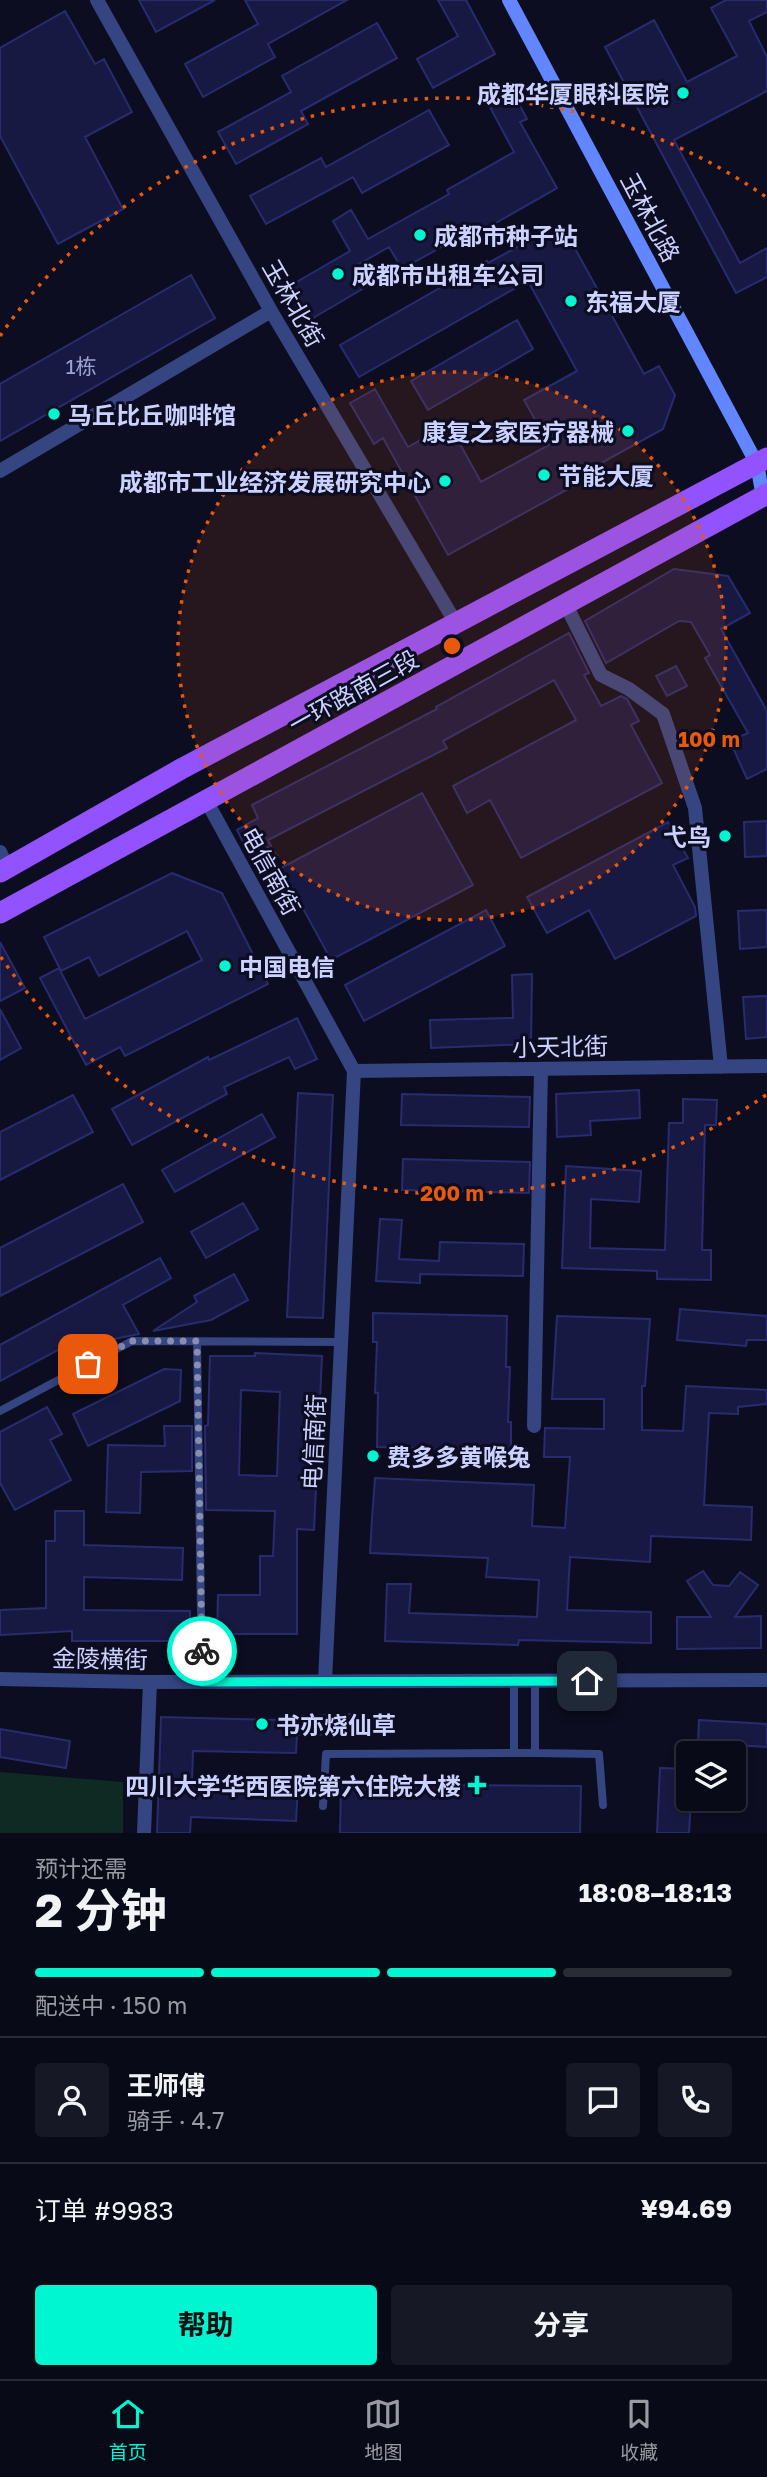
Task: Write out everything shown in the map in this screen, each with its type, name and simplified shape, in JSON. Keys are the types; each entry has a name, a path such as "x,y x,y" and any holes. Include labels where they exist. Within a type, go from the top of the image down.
{"main road":[{"name":"玉林北路","path":"509,0 762,461 766,499"},
{"name":"一环路南三段","path":"3,864 762,461"},
{"name":"一环路南三段","path":"0,913 545,616 766,499"},
{"path":"530,586 545,586 553,591 553,607 545,616"}],"street":[{"name":"玉林北街","path":"97,0 271,311 457,625"},
{"path":"0,471 271,311"},
{"path":"566,605 601,675 629,689 663,714 695,808 721,1067"},
{"name":"电信南街","path":"206,800 354,1071 325,1681"},
{"name":"小天北街","path":"354,1071 767,1066"},
{"path":"534,1426 541,1069"},
{"name":"金陵横街","path":"0,1679 145,1682 325,1681"},
{"path":"325,1681 767,1680"},
{"path":"134,1833 145,1682"},
{"path":"144,1833 145,1682"}],"lane":[{"path":"0,1411 132,1341 341,1342"},
{"path":"197,1341 202,1682"},
{"path":"514,1681 514,1753"},
{"path":"535,1681 535,1753"},
{"path":"323,1807 326,1754 599,1754 603,1805"}],"green space":[{"path":"0,1772 123,1782 123,1833 0,1833"}],"building":[{"path":"139,0 215,0 156,32"},
{"path":"245,0 347,0 268,44 275,57 203,97 185,64 258,24"},
{"path":"438,0 466,0 495,54 433,88 417,59 458,36"},
{"path":"726,0 767,0 767,12 749,21 767,57 767,91 674,140 740,263 767,248 767,277 736,293 605,47 654,20 687,82 737,56 711,8"},
{"path":"65,11 95,64 104,59 132,112 85,137 123,209 58,244 0,136 0,48"},
{"path":"377,23 397,58 301,111 308,124 236,164 218,132 291,92 282,76"},
{"path":"507,81 527,119 520,122 557,188 473,236 470,231 402,269 389,247 359,264 371,284 308,321 288,287 350,251 333,221 351,210 368,239 449,194 447,190 514,152 483,94"},
{"path":"429,110 449,145 362,193 353,177 266,224 250,196 321,158 326,167"},
{"path":"561,223 644,374 659,366 675,395 663,429 603,462 606,468 448,555 383,438 374,444 350,403 375,389 408,447 449,424 481,482 549,445 524,400 577,371 528,281 359,377 340,345 487,261 488,263"},
{"path":"191,275 215,318 0,441 0,384"},
{"path":"517,320 533,349 428,410 411,381"},
{"path":"674,569 728,576 750,613 721,629 767,711 767,769 747,779 730,741 748,733 705,658 710,655 691,622 679,621 606,663 585,621"},
{"path":"569,633 589,673 584,675 601,706 621,696 627,699 639,721 631,725 662,783 521,858 490,800 467,813 453,786 576,720 554,680 443,741 447,748 268,840 275,853 254,864 237,830 258,818 252,805 437,709 436,707"},
{"path":"676,666 687,686 667,696 656,676"},
{"path":"422,793 473,885 331,960 281,868"},
{"path":"767,821 767,856 745,857 744,822"},
{"path":"668,822 688,858 673,865 695,907 696,916 615,959 589,910 547,933 527,897"},
{"name":"中国电信","path":"172,873 222,893 268,984 125,1056 120,1047 86,1065 40,978 59,968 85,1019 202,960 187,931 99,976 89,957 61,971 44,937"},
{"path":"486,910 505,946 364,1021 345,985"},
{"path":"767,910 767,947 740,949 738,911"},
{"path":"0,942 25,988 0,1001"},
{"path":"532,974 531,1044 431,1048 430,1020 513,1018 512,975"},
{"path":"767,996 767,1037 746,1039 743,997"},
{"path":"0,1009 21,1048 0,1060"},
{"path":"297,1018 317,1059 295,1069 289,1057 224,1087 227,1094 132,1145 112,1109 208,1057 209,1060"},
{"path":"639,1090 640,1118 590,1121 591,1135 557,1137 556,1094"},
{"path":"298,1093 333,1095 323,1318 287,1317"},
{"path":"402,1094 530,1097 529,1127 401,1125"},
{"path":"73,1095 93,1132 0,1180 0,1132"},
{"path":"683,1099 717,1100 716,1125 705,1125 702,1250 711,1250 711,1280 657,1279 657,1271 562,1268 566,1166 641,1171 639,1202 591,1199 590,1248 665,1250 669,1123 683,1123"},
{"path":"262,1114 275,1137 175,1192 162,1170"},
{"path":"403,1159 530,1162 529,1193 402,1190"},
{"path":"123,1184 143,1222 0,1296 0,1248"},
{"path":"243,1203 258,1229 206,1258 191,1232"},
{"path":"380,1219 402,1220 399,1259 439,1261 440,1242 524,1244 523,1276 420,1274 420,1283 376,1281"},
{"path":"160,1258 171,1278 123,1305 139,1334 104,1341 88,1349 82,1337 0,1381 0,1345"},
{"path":"234,1274 248,1300 211,1320 153,1331 197,1302 194,1296"},
{"path":"680,1309 767,1316 767,1340 747,1340 746,1346 677,1340"},
{"path":"373,1313 507,1316 506,1367 510,1367 508,1422 511,1422 511,1451 377,1447 377,1342 373,1342"},
{"path":"557,1316 650,1319 645,1386 642,1386 642,1430 683,1431 686,1386 767,1390 767,1404 738,1407 738,1414 709,1413 704,1505 752,1507 751,1540 651,1536 650,1562 570,1557 567,1610 651,1612 651,1643 519,1640 518,1645 385,1641 387,1584 411,1584 409,1613 537,1617 539,1580 486,1577 488,1558 370,1553 372,1519 375,1478 534,1485 532,1526 565,1528 570,1457 544,1457 545,1428 604,1429 604,1399 552,1399"},
{"path":"255,1353 322,1356 314,1530 297,1529 297,1634 217,1634 218,1595 260,1595 260,1556 273,1556 275,1511 206,1510 205,1426 208,1425 210,1356 255,1356","holes":["241,1390 280,1392 277,1476 239,1475"]},
{"path":"164,1369 181,1370 180,1401 88,1446 73,1414"},
{"path":"47,1407 62,1434 50,1440 71,1480 15,1510 0,1483 0,1432"},
{"path":"164,1426 192,1426 192,1471 141,1472 140,1513 106,1512 108,1445 165,1446"},
{"path":"55,1511 84,1511 84,1545 183,1548 182,1580 84,1577 84,1610 190,1611 190,1641 72,1641 72,1631 0,1635 0,1610 46,1608 46,1541 55,1541"},
{"path":"703,1571 713,1585 729,1586 740,1572 758,1585 735,1617 761,1616 761,1648 677,1649 677,1617 711,1617 687,1581"},
{"path":"352,1714 352,1734 297,1735 296,1753 193,1751 192,1782 298,1786 296,1821 191,1817 190,1833 157,1833 161,1717 319,1721 319,1715"},
{"path":"699,1720 767,1724 767,1747 746,1746 746,1741 698,1741"},
{"path":"0,1729 70,1741 66,1768 0,1757"},
{"path":"660,1768 676,1769 676,1811 690,1811 689,1833 657,1833"},
{"path":"341,1784 581,1786 580,1833 340,1833"}],"way so far":[{"path":"88,1364 132,1341 197,1341 202,1651"}],"place":[{"name":"成都华厦眼科医院","path":"683,93"},
{"name":"成都市种子站","path":"420,235"},
{"name":"成都市出租车公司","path":"338,274"},
{"name":"东福大厦","path":"571,301"},
{"name":"马丘比丘咖啡馆","path":"54,414"},
{"name":"康复之家医疗器械","path":"628,431"},
{"name":"节能大厦","path":"544,475"},
{"name":"成都市工业经济发展研究中心","path":"445,481"},
{"name":"弋鸟","path":"725,836"},
{"name":"中国电信","path":"225,966"},
{"name":"费多多黄喉兔","path":"373,1456"},
{"name":"书亦烧仙草","path":"262,1724"},
{"name":"四川大学华西医院第六住院大楼","path":"477,1785"}],"route":[{"path":"202,1651 202,1682 587,1681"}]}
